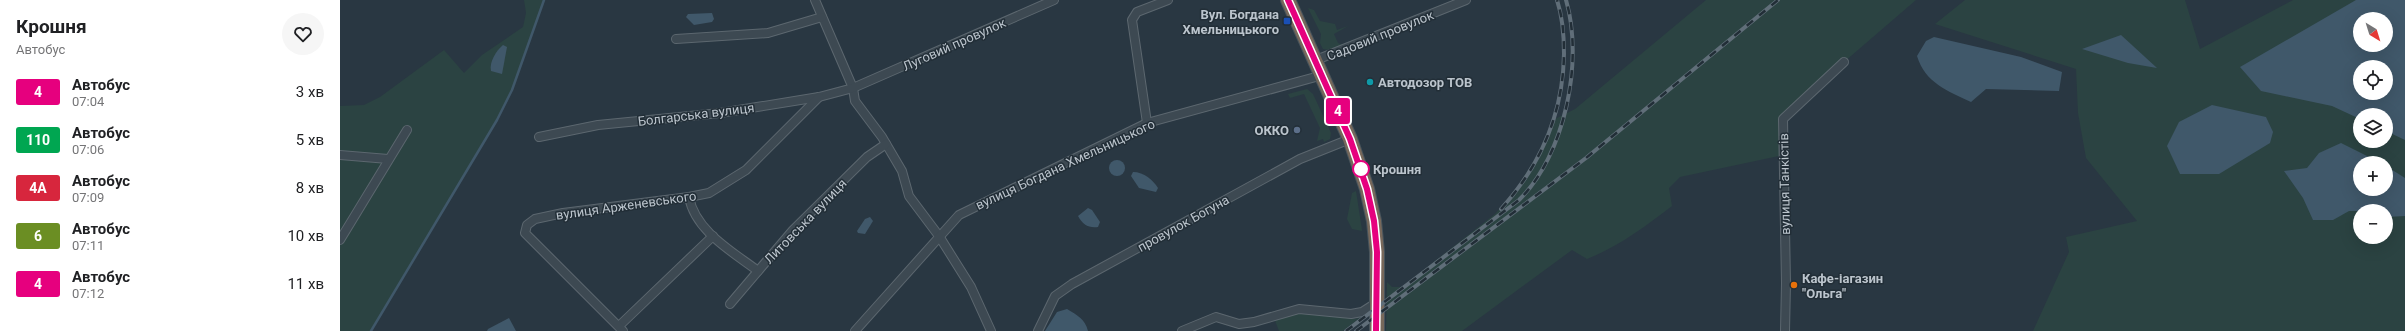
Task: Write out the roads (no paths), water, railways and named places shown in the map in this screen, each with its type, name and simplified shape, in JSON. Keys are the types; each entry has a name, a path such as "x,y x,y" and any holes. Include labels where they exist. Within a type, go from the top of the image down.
{"highway":[{"path":"1288,0 1323,75 1350,139 1367,189 1374,221 1377,252 1376,331"}],"street":[{"path":"815,0 854,88 855,101 886,144 902,171 908,196 939,236 971,287 991,331"},
{"name":"Луговий провулок","path":"854,88 1054,0"},
{"path":"1147,123 1132,20 1137,12 1168,0"},
{"name":"Садовий провулок","path":"1316,60 1466,0"},
{"path":"676,39 768,33 822,17"},
{"name":"вулиця Танкістів","path":"1785,331 1786,283 1783,119 1844,62"},
{"name":"вулиця Богдана Хмельницького","path":"855,331 958,215 1147,123 1323,75"},
{"name":"Болгарська вулиця","path":"539,137 598,125 720,113 818,97 854,88"},
{"name":"вулиця Арженевського","path":"621,329 525,233 526,225 535,219 563,213 689,197 709,193 746,170 818,97"},
{"path":"340,240 388,158 407,130"},
{"name":"провулок Богуна","path":"1038,331 1055,296 1072,284 1300,159 1350,139"},
{"name":"Литовська вулиця","path":"730,304 793,230 867,157 886,144"},
{"path":"340,155 388,158"},
{"path":"689,197 695,215 713,236 758,271"},
{"path":"621,329 713,236"},
{"path":"1182,331 1216,316 1239,324 1254,322 1299,309 1351,314 1362,312 1376,303"}],"water":[{"path":"2356,0 2405,0 2405,140 2393,134 2393,108 2353,108 2353,116 2332,106 2261,91 2240,67"},
{"path":"712,13 714,19 712,22 694,25 686,17 688,14"},
{"path":"2121,35 2157,68 2128,63 2082,49"},
{"path":"1934,37 2021,57 2062,72 2059,91 1986,89 1971,102 1938,85 1926,73 1921,65 1917,56 1926,41"},
{"path":"503,45 507,47 502,74 491,71 491,64 498,50"},
{"path":"2212,105 2266,117 2273,132 2270,143 2219,174 2180,174 2167,146 2179,122"},
{"path":"2341,143 2367,156 2353,156 2353,196 2393,196 2393,170 2405,178 2405,216 2393,217 2393,204 2353,204 2353,211 2349,211 2333,220 2313,220 2303,198 2284,171 2307,168 2319,153"},
{"path":"1117,160 1124,165 1125,168 1120,175 1117,176 1110,171 1109,168 1114,161"},
{"path":"1133,172 1141,173 1151,179 1158,188 1156,192 1139,188 1131,176"},
{"path":"1088,208 1092,210 1100,222 1098,227 1086,225 1078,216"},
{"path":"870,217 873,221 865,234 858,233 857,231 865,219"},
{"path":"1067,309 1083,320 1088,331 1045,331 1057,312"},
{"path":"509,318 516,331 487,331 488,329"}],"waterway":[{"path":"371,331 497,120 512,90 544,0"}],"railway":[{"path":"1501,209 1528,175 1547,137 1554,117 1563,76 1564,54 1563,27 1557,0"},
{"path":"1346,331 1519,200 1535,181 1548,158 1559,133 1571,78 1573,51 1571,24 1566,0"},
{"path":"1356,331 1586,158 1778,0"}],"place":[{"name":"Вул. Богдана Хмельницького","path":"1287,21"},
{"name":"Автодозор ТОВ","path":"1370,82"},
{"name":"ОККО","path":"1297,130"},
{"name":"Крошня","path":"1361,169"},
{"name":"Кафе-іагазин \"Ольга\"","path":"1794,285"}]}
